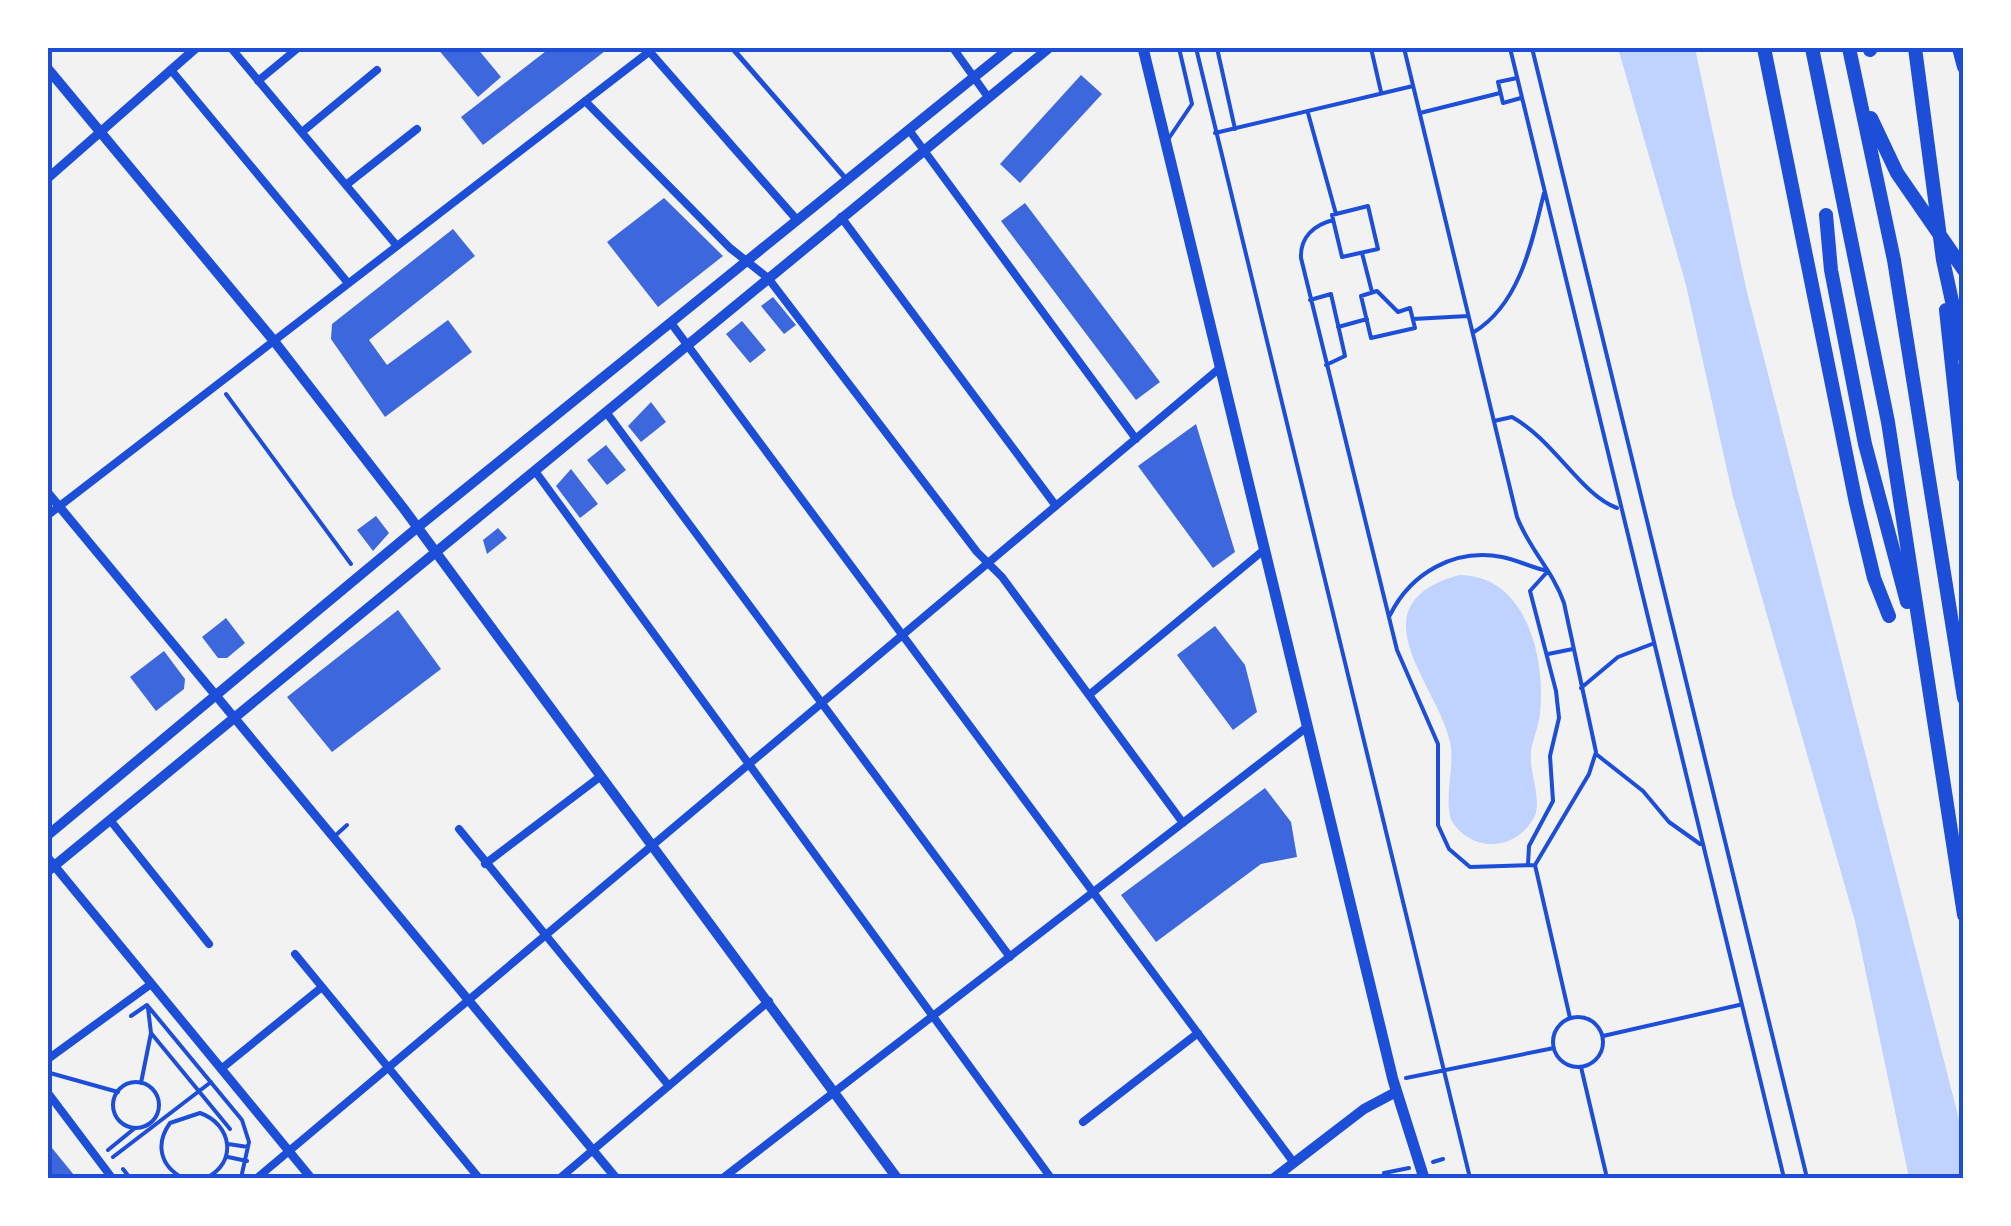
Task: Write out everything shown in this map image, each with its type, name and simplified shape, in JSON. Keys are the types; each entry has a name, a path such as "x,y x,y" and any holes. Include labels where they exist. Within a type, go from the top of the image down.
{"highway":[{"path":"1764,48 1856,503 1889,616"},
{"path":"1812,48 1878,368 1964,914"},
{"path":"1849,48 1894,260 1964,698"},
{"path":"1915,48 1943,260 1964,477"},
{"path":"1959,48 1964,67"},
{"path":"1858,87 1897,174 1964,270"},
{"path":"1826,215 1831,270 1865,444 1920,646"},
{"path":"1943,260 1964,356"}],"main road":[{"path":"48,835 418,528 1010,48"},
{"path":"50,865 110,820 1049,48"},
{"path":"1143,48 1394,1086 1424,1178"},
{"path":"48,69 274,340 436,551 898,1178"},
{"path":"1274,1178 1394,1086"}],"street":[{"path":"48,178 196,48"},
{"path":"231,48 397,246"},
{"path":"258,80 298,48"},
{"path":"732,48 846,180"},
{"path":"953,48 988,97"},
{"path":"48,515 652,50 798,220"},
{"path":"170,70 348,283"},
{"path":"302,132 377,70"},
{"path":"585,101 745,263 768,278 1184,823"},
{"path":"346,185 417,128"},
{"path":"909,130 1136,439"},
{"path":"841,218 1056,506"},
{"path":"670,323 1294,1163"},
{"path":"257,1178 1221,367"},
{"path":"606,412 1010,957"},
{"path":"535,471 1050,1178"},
{"path":"48,493 616,1178"},
{"path":"1089,695 1265,550"},
{"path":"723,1178 1308,727"},
{"path":"485,864 601,776"},
{"path":"110,820 209,944"},
{"path":"459,829 669,1086"},
{"path":"50,865 311,1178"},
{"path":"294,954 479,1178"},
{"path":"48,1059 151,984"},
{"path":"221,1070 322,987"},
{"path":"560,1178 769,1002"},
{"path":"1082,1122 1198,1033"},
{"path":"48,1093 112,1178"}],"lane":[{"path":"1166,142 1192,104 1179,48"},
{"path":"332,838 347,825"}],"path":[{"path":"1196,48 1470,1178"},
{"path":"1216,48 1235,128"},
{"path":"1371,48 1381,94"},
{"path":"1404,48 1517,517 1526,543 1548,571 1564,603 1596,754 1589,774 1535,865 1570,1018"},
{"path":"1510,48 1618,508 1784,1178"},
{"path":"1532,48 1807,1178"},
{"path":"1517,78 1498,82 1500,93 1503,103 1522,98"},
{"path":"1216,133 1413,86"},
{"path":"1420,112 1500,93"},
{"path":"1308,111 1335,217 1342,258 1378,249 1368,206 1335,217 1313,230 1302,245 1309,300 1400,661 1438,744 1437,818 1445,842 1462,862 1476,868 1535,865"},
{"path":"1472,332 1496,314 1512,292 1545,188"},
{"path":"1362,252 1372,292"},
{"path":"1377,291 1398,312 1410,308 1413,318 1415,328 1371,338 1361,296 1377,291"},
{"path":"1309,300 1331,294 1345,356 1326,365"},
{"path":"1413,318 1468,316"},
{"path":"1338,327 1367,319"},
{"path":"228,396 352,564"},
{"path":"1494,421 1512,417 1530,428 1562,455 1596,496 1618,508"},
{"path":"1390,615 1417,579 1454,559 1500,557 1548,571"},
{"path":"1528,866 1529,846 1553,801 1550,756 1559,712 1530,591 1548,571"},
{"path":"1581,688 1618,657 1653,644"},
{"path":"1546,655 1573,649"},
{"path":"1596,754 1643,791 1669,822 1700,844"},
{"path":"131,1016 159,994"},
{"path":"1603,1036 1740,1004"},
{"path":"141,1083 151,1032 147,1005"},
{"path":"147,1005 242,1120 249,1147 241,1178"},
{"path":"1570,1018 1590,1020 1603,1036 1601,1053 1581,1067 1561,1060 1554,1048 1558,1027 1570,1018"},
{"path":"151,1032 228,1131 227,1157 206,1178"},
{"path":"1394,1086 1444,1071 1554,1048"},
{"path":"49,1074 66,1062"},
{"path":"1581,1067 1607,1178"},
{"path":"49,1074 118,1092"},
{"path":"192,1083 204,1074"},
{"path":"113,1157 211,1082"},
{"path":"108,1150 135,1128 154,1119 159,1105 154,1091 141,1083 126,1084 118,1092 116,1116 135,1128"},
{"path":"183,1178 172,1172 161,1153 160,1142 170,1123 200,1113 228,1131"},
{"path":"228,1131 242,1120"},
{"path":"228,1144 249,1147"},
{"path":"227,1157 248,1161"}],"water":[{"path":"1618,48 1695,48 1746,288 1963,1135 1963,1178 1909,1178 1855,921 1733,497 1686,285"},
{"path":"1459,575 1482,579 1501,589 1516,604 1535,645 1539,668 1540,713 1531,759 1536,813 1519,835 1495,844 1471,839 1451,820 1450,742 1419,672 1406,626 1411,606 1427,588"}],"building":[{"path":"437,48 477,48 501,77 478,97"},
{"path":"550,48 609,48 483,145 461,117"},
{"path":"1081,75 1102,94 1020,183 1000,164"},
{"path":"664,198 723,256 658,307 607,242"},
{"path":"1025,203 1160,382 1136,400 1001,221"},
{"path":"453,229 475,256 369,340 387,365 448,320 472,352 385,417 331,339 332,324"},
{"path":"773,297 796,325 784,334 761,306"},
{"path":"742,321 766,350 750,363 726,334"},
{"path":"651,402 666,422 641,442 628,426"},
{"path":"1196,424 1235,552 1213,568 1138,466"},
{"path":"606,445 626,470 607,485 587,460"},
{"path":"571,469 598,504 580,518 556,486"},
{"path":"376,516 389,533 373,551 357,530"},
{"path":"498,528 507,538 487,554 483,540"},
{"path":"398,610 441,669 332,752 287,697"},
{"path":"226,618 245,643 227,658 218,658 202,637"},
{"path":"1215,626 1245,665 1257,712 1233,730 1177,655"},
{"path":"164,651 185,679 184,689 156,711 130,677"},
{"path":"1265,788 1291,822 1297,857 1261,864 1156,942 1121,895"},
{"path":"52,1148 74,1175 48,1178 48,1151"}]}
